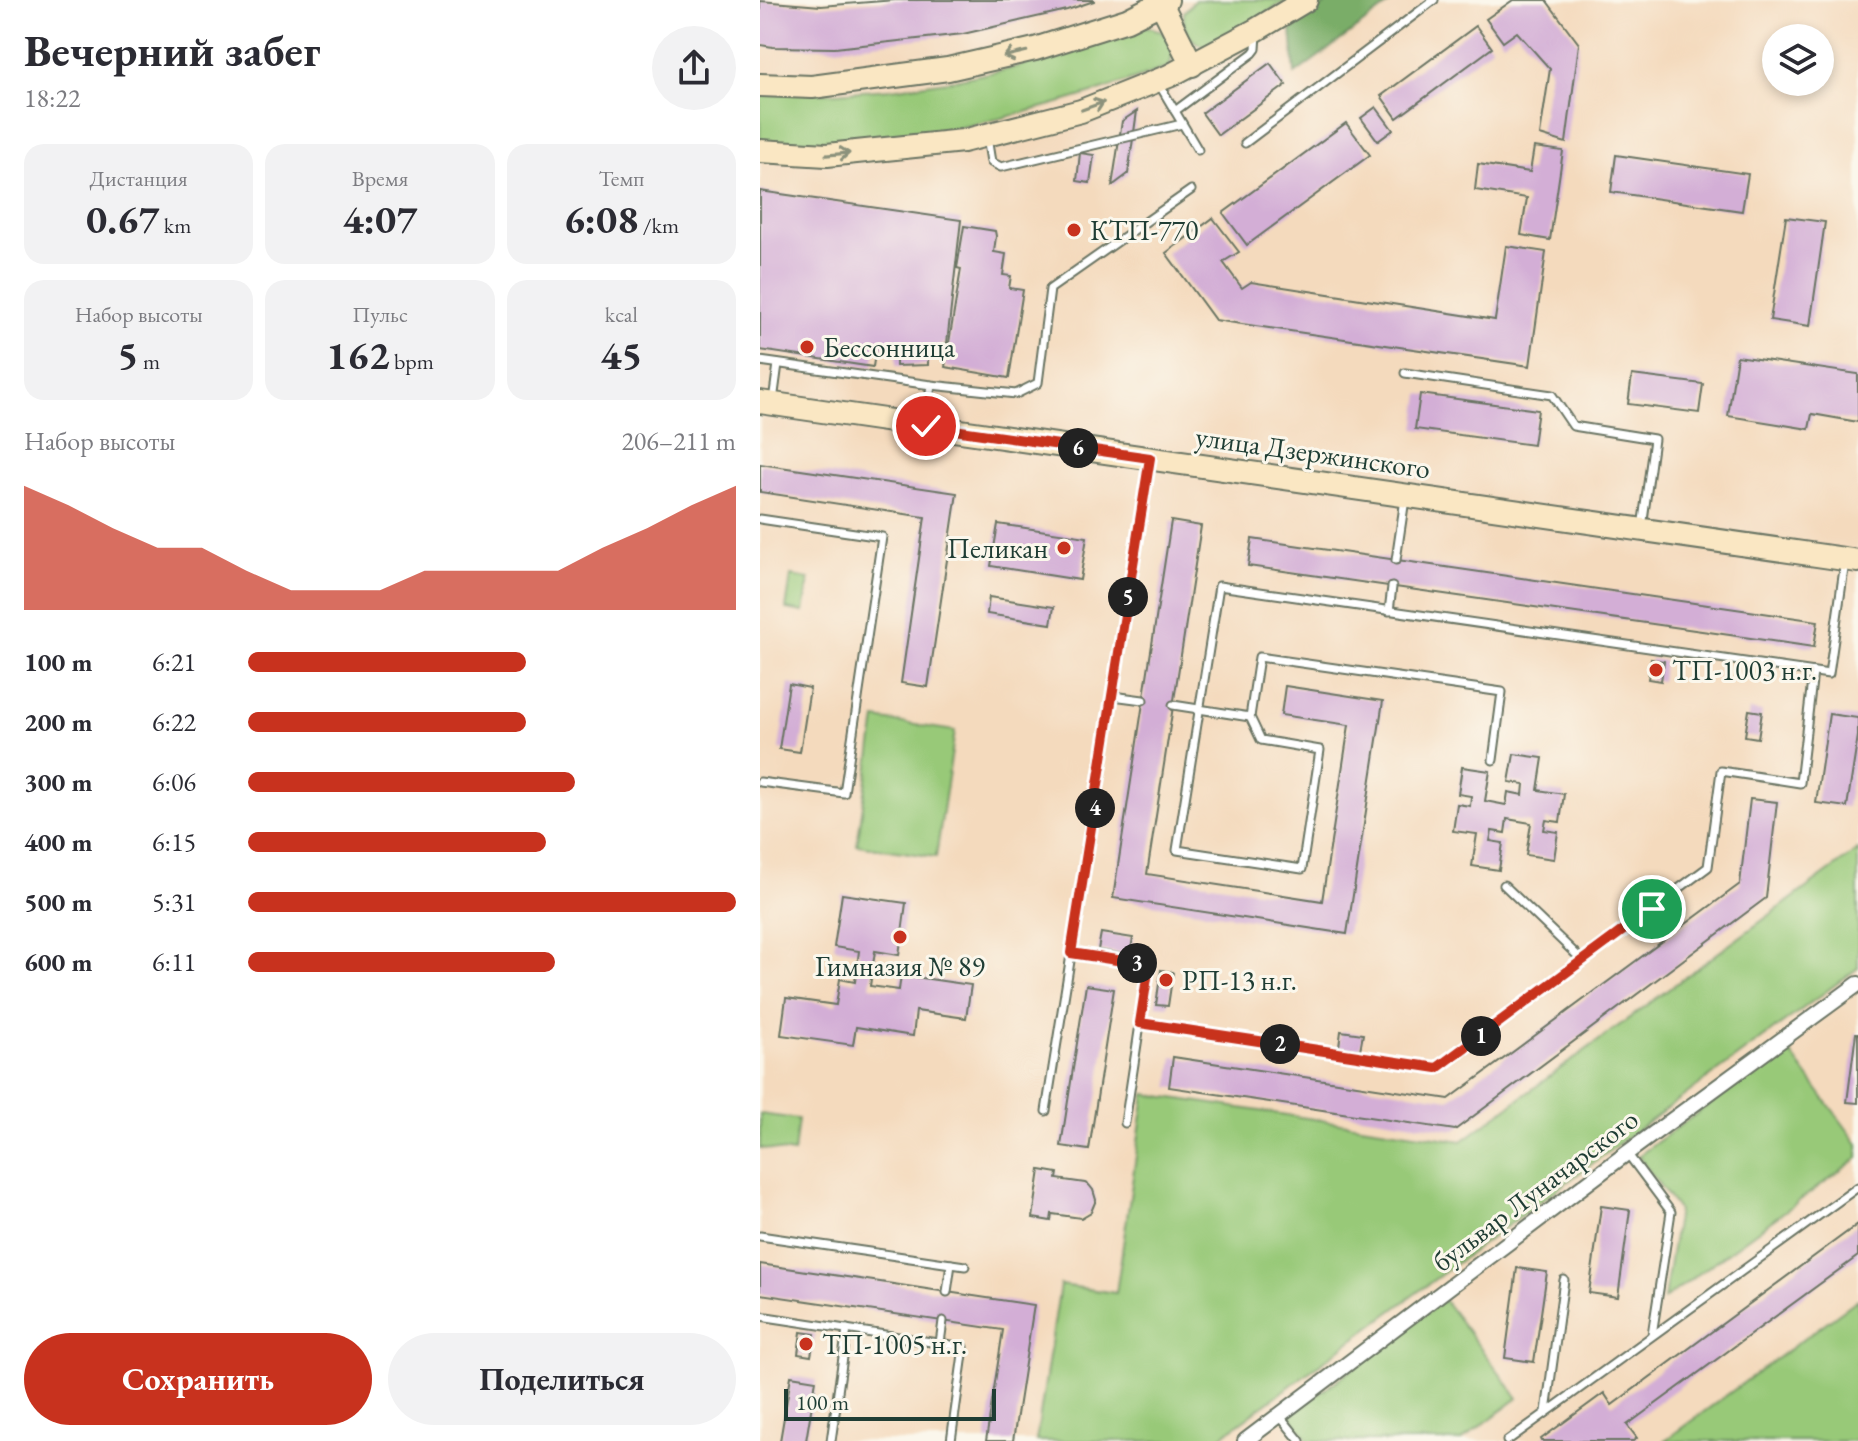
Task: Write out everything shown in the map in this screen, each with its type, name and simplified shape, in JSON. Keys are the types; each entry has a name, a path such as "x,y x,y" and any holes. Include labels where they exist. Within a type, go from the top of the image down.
{"main road":[{"path":"760,151 827,155 963,141 1081,111 1158,82 1306,0"},
{"path":"760,85 812,87 948,69 1035,49 1127,20 1164,2 1192,65"},
{"name":"улица Дзержинского","path":"766,402 1852,560"}],"street":[{"name":"бульвар Луначарского","path":"1245,1441 1627,1153 1858,984"}],"lane":[{"path":"1245,143 1434,0"},
{"path":"1175,111 1253,53 1256,49 1256,30"},
{"path":"1158,82 1198,150"},
{"path":"986,134 991,162 1001,167 1182,124"},
{"path":"760,361 1016,394 1038,383 1050,289 1191,190"},
{"path":"766,402 778,364"},
{"path":"1405,373 1552,395 1573,426 1654,439 1642,530"},
{"path":"926,426 931,385"},
{"path":"1046,1111 1150,458"},
{"path":"1396,560 1405,496"},
{"path":"760,519 882,537 844,793 760,782"},
{"path":"1493,760 1502,692 1259,657 1250,717 1261,740 1320,750 1302,869 1177,850 1219,586 1829,674 1852,560"},
{"path":"1389,611 1392,587"},
{"path":"1140,1023 1437,1068 1708,867 1721,771 1800,783 1813,672"},
{"path":"1113,696 1143,700"},
{"path":"1173,705 1250,717"},
{"path":"1504,885 1582,960"},
{"path":"1071,953 1149,965 1125,1123"},
{"path":"1627,1153 1671,1212 1652,1336"},
{"path":"1507,1441 1858,1187"},
{"path":"760,1236 965,1266"},
{"path":"947,1292 951,1264"},
{"path":"1546,1413 1564,1280"},
{"path":"760,1316 964,1347 951,1441"},
{"path":"940,1343 943,1321"},
{"path":"831,1441 847,1329"},
{"path":"1279,1415 1300,1441"}],"green space":[{"path":"1195,0 1288,0 1208,47 1192,39 1184,24 1184,12"},
{"path":"1331,0 1395,0 1295,74 1291,30"},
{"path":"1145,26 1160,31 1169,40 1172,52 1169,67 1072,99 974,125 889,140 760,142 760,91 834,93 954,80 1009,69"},
{"path":"791,576 809,579 804,612 786,609"},
{"path":"876,719 955,731 936,857 857,845"},
{"path":"1858,850 1858,968 1215,1441 1036,1441 1060,1285 1116,1293 1145,1094 1462,1141"},
{"path":"1787,1048 1858,1144 1858,1158 1664,1299 1678,1210 1638,1156"},
{"path":"760,1114 798,1119 794,1153 760,1148"},
{"path":"1858,1299 1858,1441 1664,1441"},
{"path":"1444,1300 1518,1398 1461,1441 1309,1441 1290,1416"}],"building":[{"path":"895,0 1094,1 963,34 835,48 760,45 760,1 821,6"},
{"path":"1513,0 1546,0 1579,44 1566,143 1540,135 1550,69 1517,32 1503,42 1486,19"},
{"path":"1476,26 1492,48 1397,118 1381,96"},
{"path":"1270,63 1286,85 1218,135 1202,113"},
{"path":"1376,107 1393,130 1378,141 1361,118"},
{"path":"1137,111 1128,174 1112,186 1122,121"},
{"path":"1346,123 1370,155 1247,245 1223,213"},
{"path":"1534,147 1563,151 1550,240 1521,235 1527,198 1475,190 1478,164 1530,172"},
{"path":"1080,153 1094,155 1090,183 1077,181"},
{"path":"1616,155 1748,174 1742,211 1611,192"},
{"path":"760,191 961,220 947,343 928,349 928,365 896,366 896,349 876,346 873,367 760,350"},
{"path":"1786,217 1825,222 1810,326 1770,320"},
{"path":"1213,218 1239,252 1223,262 1242,288 1251,282 1495,320 1506,246 1546,252 1530,366 1215,320 1166,253"},
{"path":"964,226 995,231 994,252 1006,254 1003,275 1011,276 1009,288 1023,290 1009,378 945,367 961,269 957,268"},
{"path":"1737,356 1858,374 1858,422 1812,414 1809,429 1728,416"},
{"path":"1632,375 1703,384 1699,413 1628,404"},
{"path":"1420,394 1538,410 1533,445 1415,429"},
{"path":"760,464 957,493 928,687 901,683 925,517 760,492"},
{"path":"1171,521 1201,526 1147,874 1322,901 1349,725 1281,715 1285,686 1383,701 1347,934 1113,898"},
{"path":"998,524 1087,537 1080,580 991,566"},
{"path":"1252,539 1818,621 1814,647 1248,566"},
{"path":"989,597 1054,607 1051,624 987,614"},
{"name":"ТП-1003 н.г.","path":"1651,659 1664,661 1661,681 1648,679"},
{"path":"789,684 810,688 800,752 779,749"},
{"path":"1749,710 1762,712 1758,738 1745,736"},
{"path":"1829,714 1858,718 1847,807 1816,803"},
{"path":"1514,754 1543,758 1538,790 1564,794 1560,822 1546,820 1544,830 1558,832 1554,859 1526,855 1531,823 1507,819 1505,833 1492,831 1490,841 1503,843 1499,870 1472,866 1477,834 1453,831 1457,804 1470,806 1471,796 1458,794 1462,767 1490,771 1485,801 1506,805 1508,792 1523,795 1524,784 1509,782"},
{"path":"1750,799 1777,802 1766,898 1455,1130 1169,1087 1173,1057 1449,1099 1740,884"},
{"path":"842,894 906,903 899,955 875,951 870,986 899,990 901,975 971,985 966,1018 916,1011 913,1036 856,1027 853,1045 781,1035 786,998 836,1005 840,979 855,982 859,951 834,947"},
{"path":"1101,933 1133,938 1130,955 1098,950"},
{"path":"1161,970 1173,972 1168,1006 1156,1005"},
{"path":"1086,985 1114,989 1089,1150 1061,1146"},
{"path":"1341,1031 1363,1034 1360,1050 1339,1047"},
{"path":"1858,1033 1858,1103 1847,1102"},
{"path":"1040,1170 1058,1173 1057,1179 1089,1185 1096,1200 1091,1212 1081,1218 1052,1214 1051,1221 1033,1218"},
{"path":"1601,1206 1630,1210 1618,1297 1589,1293"},
{"path":"1858,1224 1858,1256 1627,1425 1637,1438 1633,1441 1542,1441 1604,1393 1612,1405"},
{"path":"760,1264 1034,1305 1013,1441 986,1441 1003,1330 760,1294"},
{"path":"1517,1268 1547,1272 1534,1362 1505,1358"},
{"name":"ТП-1005 н.г.","path":"801,1332 815,1334 811,1356 798,1354"},
{"path":"791,1376 816,1380 806,1441 780,1441"}],"place":[{"name":"КТП-770","path":"1074,230"},
{"name":"Бессонница","path":"807,347"},
{"name":"Пеликан","path":"1064,548"},
{"name":"ТП-1003 н.г.","path":"1656,670"},
{"name":"Гимназия № 89","path":"900,937"},
{"name":"РП-13 н.г.","path":"1166,980"},
{"name":"ТП-1005 н.г.","path":"806,1344"}],"route":[{"path":"926,426 1150,458 1071,953 1149,965 1140,1023 1437,1068 1652,909"}]}
